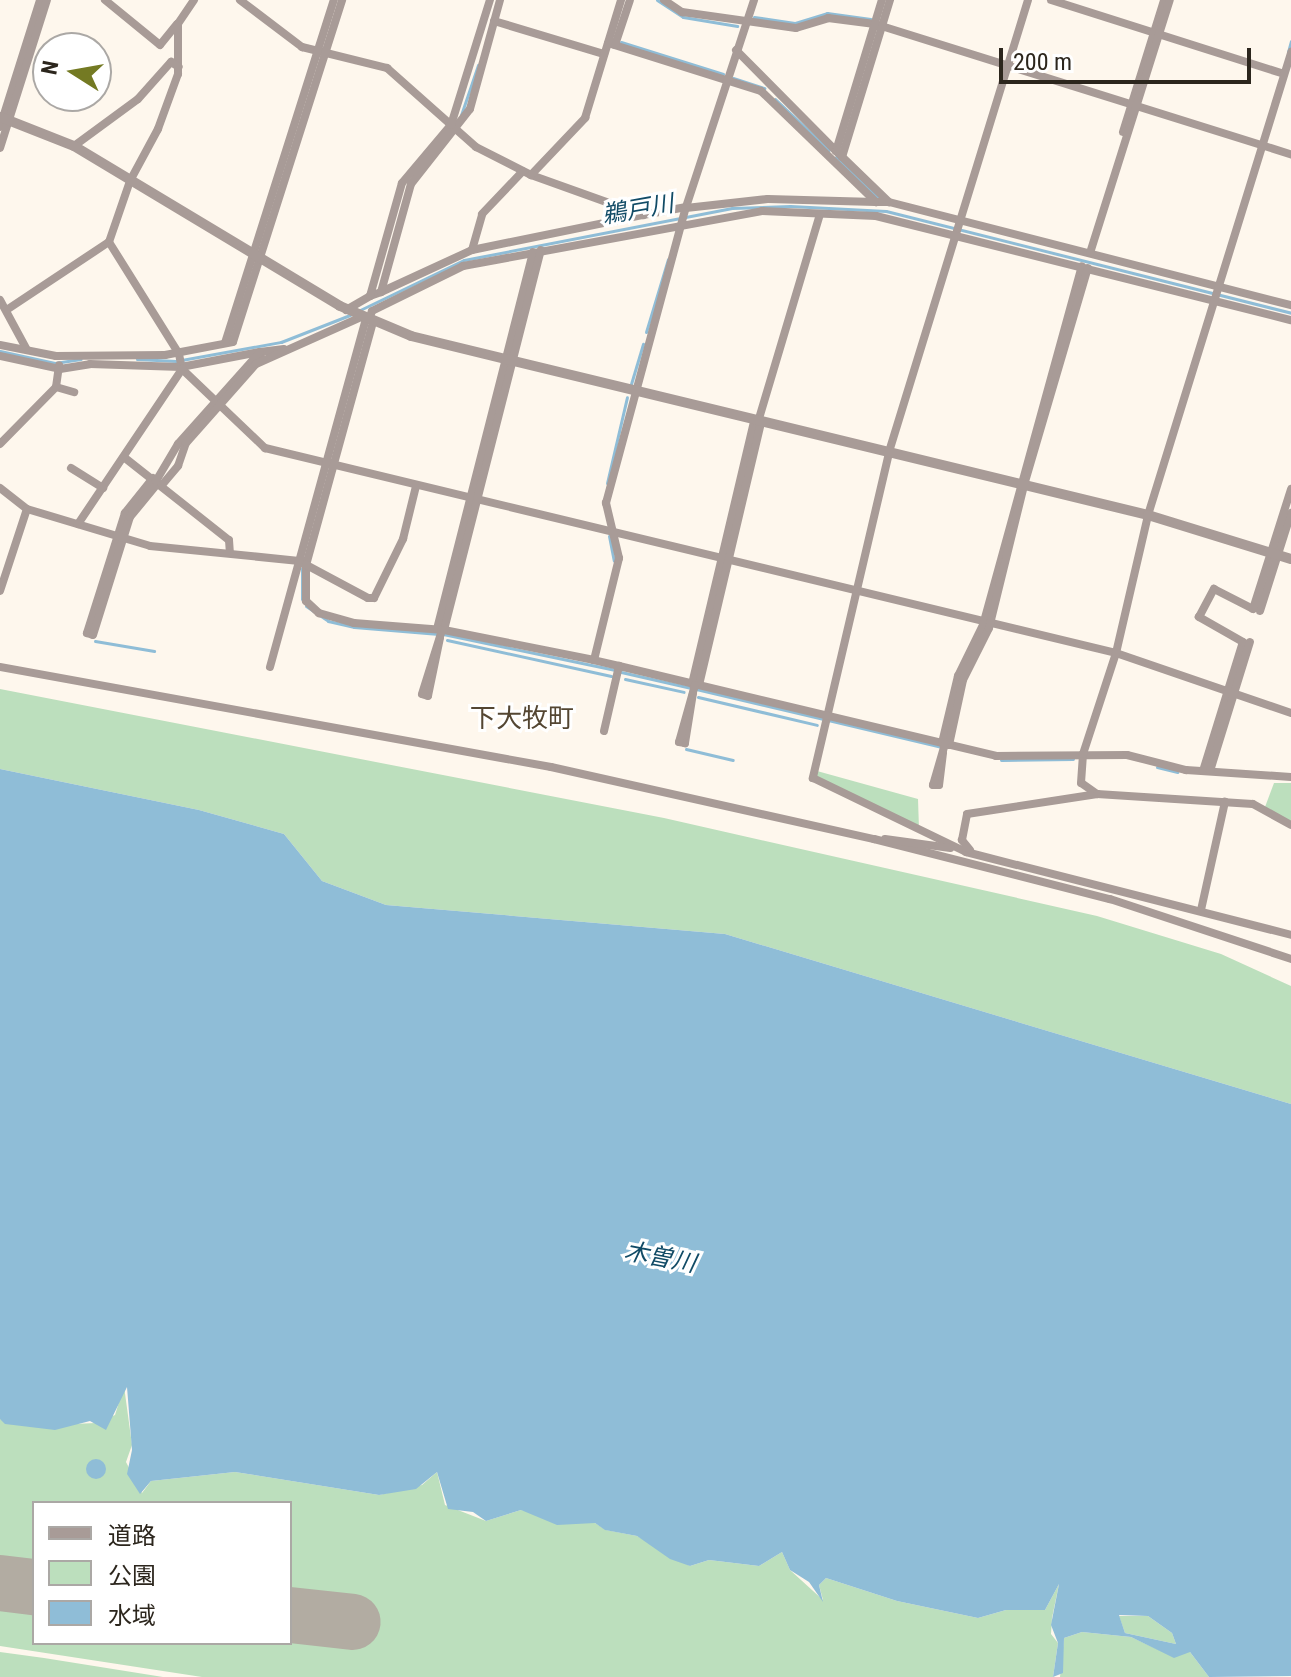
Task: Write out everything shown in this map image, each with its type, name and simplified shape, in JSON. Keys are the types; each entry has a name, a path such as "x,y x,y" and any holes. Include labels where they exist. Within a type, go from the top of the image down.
{"street":[{"path":"0,148 3,120 40,0"},
{"path":"3,120 47,0"},
{"path":"105,0 160,45 194,0"},
{"path":"240,0 302,47 387,68 476,147 527,173 643,215"},
{"path":"322,53 334,0"},
{"path":"0,345 26,348 58,362 180,362 225,343 342,0"},
{"path":"270,667 329,464 360,316 370,296 402,183 454,128 490,0"},
{"path":"381,292 411,184 470,109 500,0"},
{"path":"472,250 482,214 585,118 604,54 612,44 621,0"},
{"path":"615,34 630,0"},
{"path":"664,0 682,12 796,28 828,18 878,25 1291,154"},
{"path":"594,660 619,558 606,503 633,391 744,21 754,0"},
{"path":"839,154 878,25 882,0"},
{"path":"878,25 890,0"},
{"path":"970,853 818,784 813,770 889,453 956,226 1028,0"},
{"path":"1051,0 1284,74"},
{"path":"1088,252 1167,0"},
{"path":"494,21 604,54"},
{"path":"8,309 109,242 130,181 158,129 179,67 178,24"},
{"path":"612,44 761,91 876,202"},
{"path":"736,50 889,202"},
{"path":"1097,794 1081,783 1083,754 1116,653 1148,515 1291,52"},
{"path":"74,146 138,99 171,62 179,67"},
{"path":"3,120 74,146 256,257 360,316 506,361 1148,515 1291,559"},
{"path":"370,296 472,250 643,215 768,199 889,202 1085,267 1291,305"},
{"path":"0,356 90,364 261,357 372,311 463,266 682,222 762,211 876,216 956,226 1088,252 1291,320"},
{"path":"695,687 690,693 679,742 685,743 695,687 758,422 820,214"},
{"path":"109,242 180,362 218,404 265,448 1116,653 1291,713"},
{"path":"440,632 422,694 428,696 472,499 537,251"},
{"path":"945,746 963,680 987,623 1021,485 1085,267"},
{"path":"0,300 8,309 26,348"},
{"path":"121,537 87,633 93,635 121,537 125,513 157,482 172,462 178,444 261,357"},
{"path":"0,444 56,387 58,362"},
{"path":"78,524 125,458 180,362"},
{"path":"56,387 74,392"},
{"path":"125,458 229,540 230,553"},
{"path":"71,468 103,488"},
{"path":"0,488 27,509 121,537 302,564 374,598 403,539 416,486"},
{"path":"1260,611 1291,489"},
{"path":"0,591 27,509"},
{"path":"1206,771 1243,642 1199,617 1214,589 1253,609 1291,513"},
{"path":"302,564 303,594 319,613 354,623 440,632 594,660 945,746 1017,759 1083,754 1127,755 1206,771 1291,777"},
{"path":"1231,691 1250,642"},
{"path":"604,731 619,666"},
{"path":"0,667 551,767 874,839 1110,899 1291,959"},
{"path":"970,853 962,840 967,814 1097,794 1253,804 1291,825"},
{"path":"1201,910 1225,802"},
{"path":"874,839 895,838 970,853 1291,935"}],"green space":[{"path":"0,689 664,818 1097,916 1221,954 1291,986 1291,1104 725,934 386,905 322,881 284,834 199,810 0,769"},
{"path":"817,771 918,799 919,829 817,779"},
{"path":"1274,783 1291,783 1291,822 1265,807"},
{"path":"124,1386 132,1445 126,1462 142,1493 151,1481 235,1472 379,1495 422,1485 437,1472 445,1505 486,1521 521,1510 595,1523 606,1530 637,1536 690,1566 709,1560 759,1566 782,1552 790,1570 823,1600 819,1585 826,1578 897,1601 978,1618 1006,1610 1045,1610 1059,1584 1052,1618 1051,1634 1058,1643 1053,1677 202,1677 0,1646 0,1419 27,1426 96,1423 115,1415"},
{"path":"1119,1616 1148,1616 1172,1633 1176,1644 1125,1633"},
{"path":"1082,1632 1131,1637 1161,1651 1190,1652 1209,1677 1060,1677 1064,1638"},
{"path":"0,1652 44,1658 163,1677 0,1677"}],"water":[{"name":"木曽川","path":"0,769 199,810 284,834 322,881 386,905 725,934 1291,1104 1291,1676 1209,1677 1190,1652 1174,1658 1131,1637 1082,1632 1064,1638 1063,1673 1053,1677 1058,1643 1051,1625 1059,1584 1045,1610 1006,1610 978,1618 897,1601 826,1578 819,1585 823,1602 809,1582 790,1570 782,1552 759,1566 709,1560 690,1566 670,1559 637,1536 605,1530 595,1523 557,1525 521,1510 486,1521 473,1512 448,1509 437,1472 416,1489 379,1495 235,1472 151,1481 140,1494 127,1474 132,1450 127,1387 106,1430 90,1421 55,1430 5,1424 0,1419","holes":["1119,1615 1148,1616 1172,1633 1176,1644 1125,1633"]},
{"path":"96,1459 103,1462 106,1469 103,1476 96,1479 89,1476 86,1469 89,1462"}],"waterway":[{"path":"657,0 683,17 737,26"},
{"path":"754,17 795,23 827,13 871,19"},
{"path":"1288,52 1291,41"},
{"path":"621,42 723,74"},
{"path":"461,115 478,65"},
{"path":"733,78 764,88"},
{"path":"775,99 829,150"},
{"path":"836,157 878,198"},
{"name":"鵜戸川","path":"360,310 464,260 732,208 790,206 886,211 1291,313"},
{"path":"646,332 668,259"},
{"name":"鵜戸川","path":"137,359 176,361 281,342 350,315"},
{"path":"631,384 643,344"},
{"name":"鵜戸川","path":"0,351 55,363 81,359"},
{"path":"607,483 627,397"},
{"path":"609,536 614,561"},
{"path":"302,568 302,599"},
{"path":"306,606 328,621 354,627 439,634"},
{"path":"443,634 615,670"},
{"path":"447,640 611,676"},
{"path":"95,641 154,651"},
{"path":"621,672 691,688"},
{"path":"625,679 684,692"},
{"path":"696,689 823,719"},
{"path":"698,697 817,725"},
{"path":"828,720 941,747"},
{"path":"686,749 733,760"},
{"path":"1001,760 1073,759"},
{"path":"1157,767 1177,772"}],"runway":[{"path":"0,1583 32,1587"},
{"path":"292,1615 353,1622"}],"district":[{"name":"下大牧町","path":"522,719"}]}
